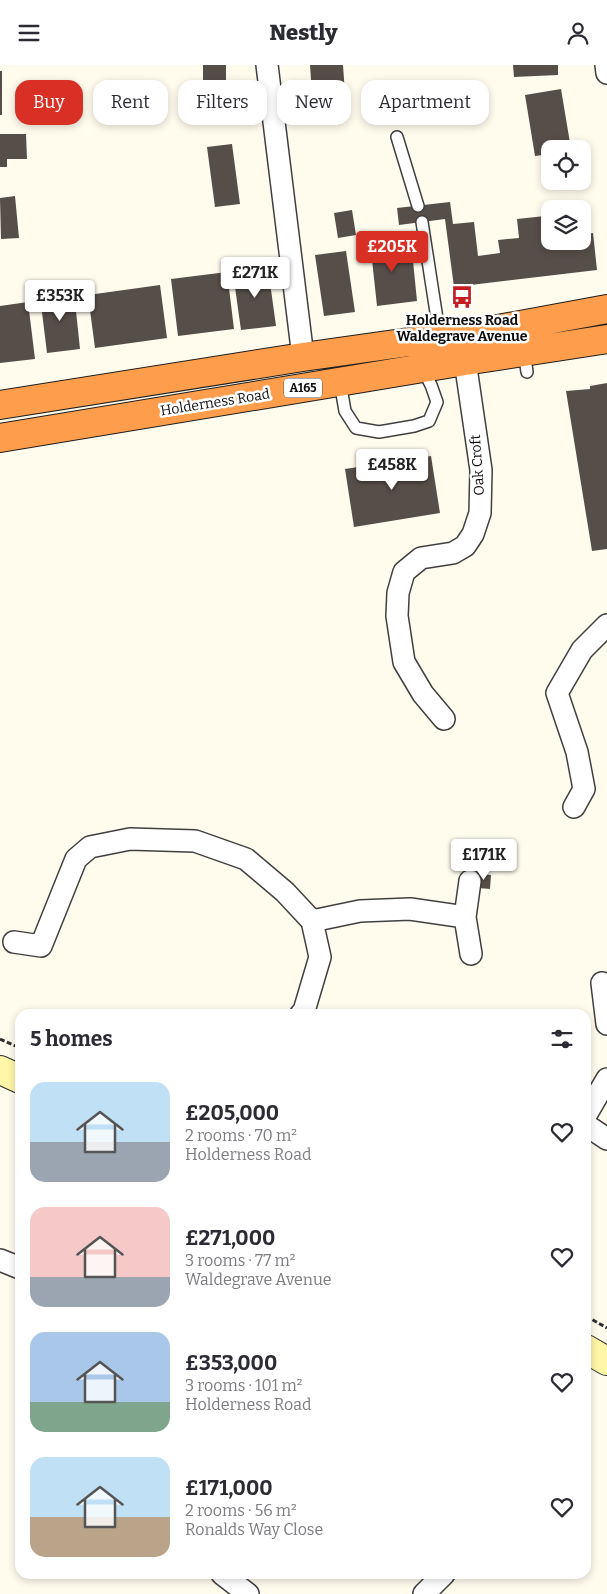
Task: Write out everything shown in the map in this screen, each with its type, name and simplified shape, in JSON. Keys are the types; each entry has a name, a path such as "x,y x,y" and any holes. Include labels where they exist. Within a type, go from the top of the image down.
{"highway":[{"name":"A165","path":"0,405 304,357 440,338 607,309"},
{"name":"Holderness Road","path":"0,438 465,361 526,362 607,339"}],"street":[{"path":"267,65 304,357"},
{"path":"606,65 607,73"},
{"name":"Oak Croft","path":"446,722 423,693 404,662 397,615 398,593 404,572 421,558 453,553 465,546 473,534 480,513 481,470 465,361"},
{"path":"574,807 584,789 577,752 557,693 582,650 607,625"},
{"path":"14,942 41,946 76,859 90,847 130,839 195,841 246,859 285,892 312,921 320,957 305,1009"},
{"path":"470,881 465,917 471,954"},
{"path":"312,921 360,911 410,909 465,917"},
{"path":"598,997 607,1024"},
{"path":"0,1070 15,1077"},
{"path":"591,1106 607,1079"},
{"path":"591,1128 607,1139"},
{"path":"0,1260 15,1266"},
{"path":"591,1352 607,1361"},
{"path":"228,1579 248,1594"},
{"path":"424,1594 439,1579"}],"lane":[{"path":"397,137 418,205"},
{"path":"422,222 440,338"},
{"path":"340,382 345,411 356,428 379,432 414,426 428,421 436,402 431,385 422,368"}],"path":[{"path":"0,1039 15,1046"},
{"path":"591,1319 607,1328"}],"building":[{"path":"203,65 226,65 226,80 203,80"},
{"path":"310,65 343,65 344,80 311,80"},
{"path":"513,65 558,65 558,75 514,77"},
{"path":"0,71 2,71 2,115 0,115"},
{"path":"561,89 570,140 541,140 541,155 535,156 525,95"},
{"path":"0,134 26,134 27,159 7,159 7,167 0,167"},
{"path":"232,144 240,204 215,207 207,147"},
{"path":"15,196 19,238 1,239 0,198"},
{"path":"450,202 453,224 474,222 478,256 500,253 498,240 519,238 517,219 541,216 541,250 591,250 591,233 593,233 597,270 454,287 445,219 399,225 397,208"},
{"path":"352,210 356,235 338,238 334,213"},
{"path":"402,238 404,262 413,261 417,301 377,306 370,241"},
{"path":"346,251 355,312 324,316 315,255"},
{"path":"268,268 276,326 241,330 233,273"},
{"path":"227,272 234,329 178,336 171,279"},
{"path":"160,285 167,338 95,348 88,295"},
{"path":"74,292 80,349 47,353 40,296"},
{"path":"28,302 35,359 0,363 0,306"},
{"path":"607,383 607,549 592,551 566,391 590,389 590,386"},
{"path":"431,456 440,513 354,527 345,469"},
{"path":"478,874 491,875 490,889 478,888"}],"place":[{"name":"Holderness Road Waldegrave Avenue","path":"462,297"}]}
